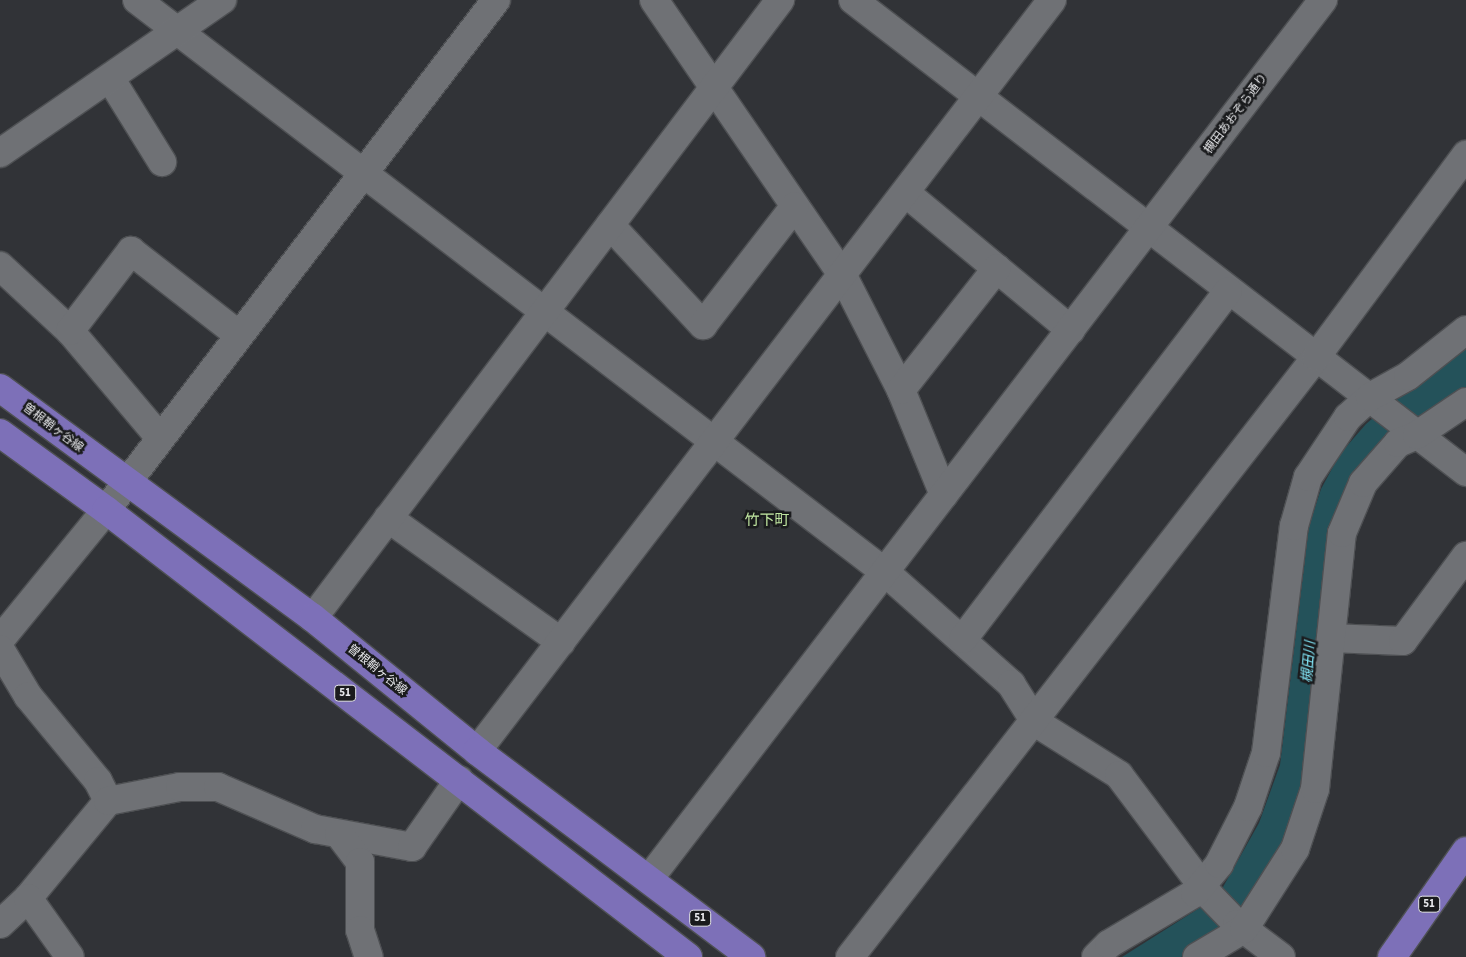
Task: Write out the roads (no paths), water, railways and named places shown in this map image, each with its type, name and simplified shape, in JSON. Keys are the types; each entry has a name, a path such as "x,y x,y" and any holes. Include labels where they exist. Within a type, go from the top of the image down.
{"main road":[{"name":"曽根鞘ヶ谷線","path":"0,388 126,483 313,618 477,750 751,957"},
{"name":"51","path":"0,433 106,510 688,957"},
{"name":"51","path":"1392,957 1466,851"}],"street":[{"path":"137,0 885,572 963,639 1011,684 1035,722 1120,775 1206,890 1240,926 1281,957"},
{"path":"0,153 222,0"},
{"path":"0,640 106,510 496,0"},
{"path":"654,0 843,276 901,390 944,495"},
{"path":"313,618 780,0"},
{"path":"853,0 1228,291 1377,402 1411,431 1466,472"},
{"path":"477,750 907,194 1052,0"},
{"name":"槻田あおぞら通り","path":"649,879 1323,0"},
{"path":"110,78 162,162"},
{"path":"850,957 1035,722 1316,357 1466,155"},
{"path":"907,194 1071,330"},
{"path":"610,225 703,325 795,206"},
{"path":"70,331 131,251 239,335"},
{"path":"0,266 70,331 160,438"},
{"path":"901,390 997,268"},
{"path":"963,639 1228,291"},
{"path":"1096,957 1109,944 1195,893 1206,890 1248,807 1266,753 1294,526 1308,477 1348,418 1377,402 1466,330"},
{"path":"1197,957 1240,926 1295,849 1315,789 1342,533 1363,483 1411,431 1466,402"},
{"path":"388,518 561,642"},
{"path":"1331,638 1403,642 1466,556"},
{"path":"0,649 28,696 98,781 108,802"},
{"path":"0,924 28,898 108,802 180,787 218,788 315,829 412,847 459,780"},
{"path":"339,834 360,862 360,930 369,957"},
{"path":"0,898 28,898"},
{"path":"28,898 70,957"}],"water":[{"name":"槻田川","path":"1466,338 1466,387 1361,472 1312,759 1297,819 1249,905 1217,936 1181,957 1122,957 1201,907 1223,887 1259,823 1280,765 1309,526 1321,489 1340,454 1366,424"}],"district":[{"name":"竹下町","path":"767,521"}]}
